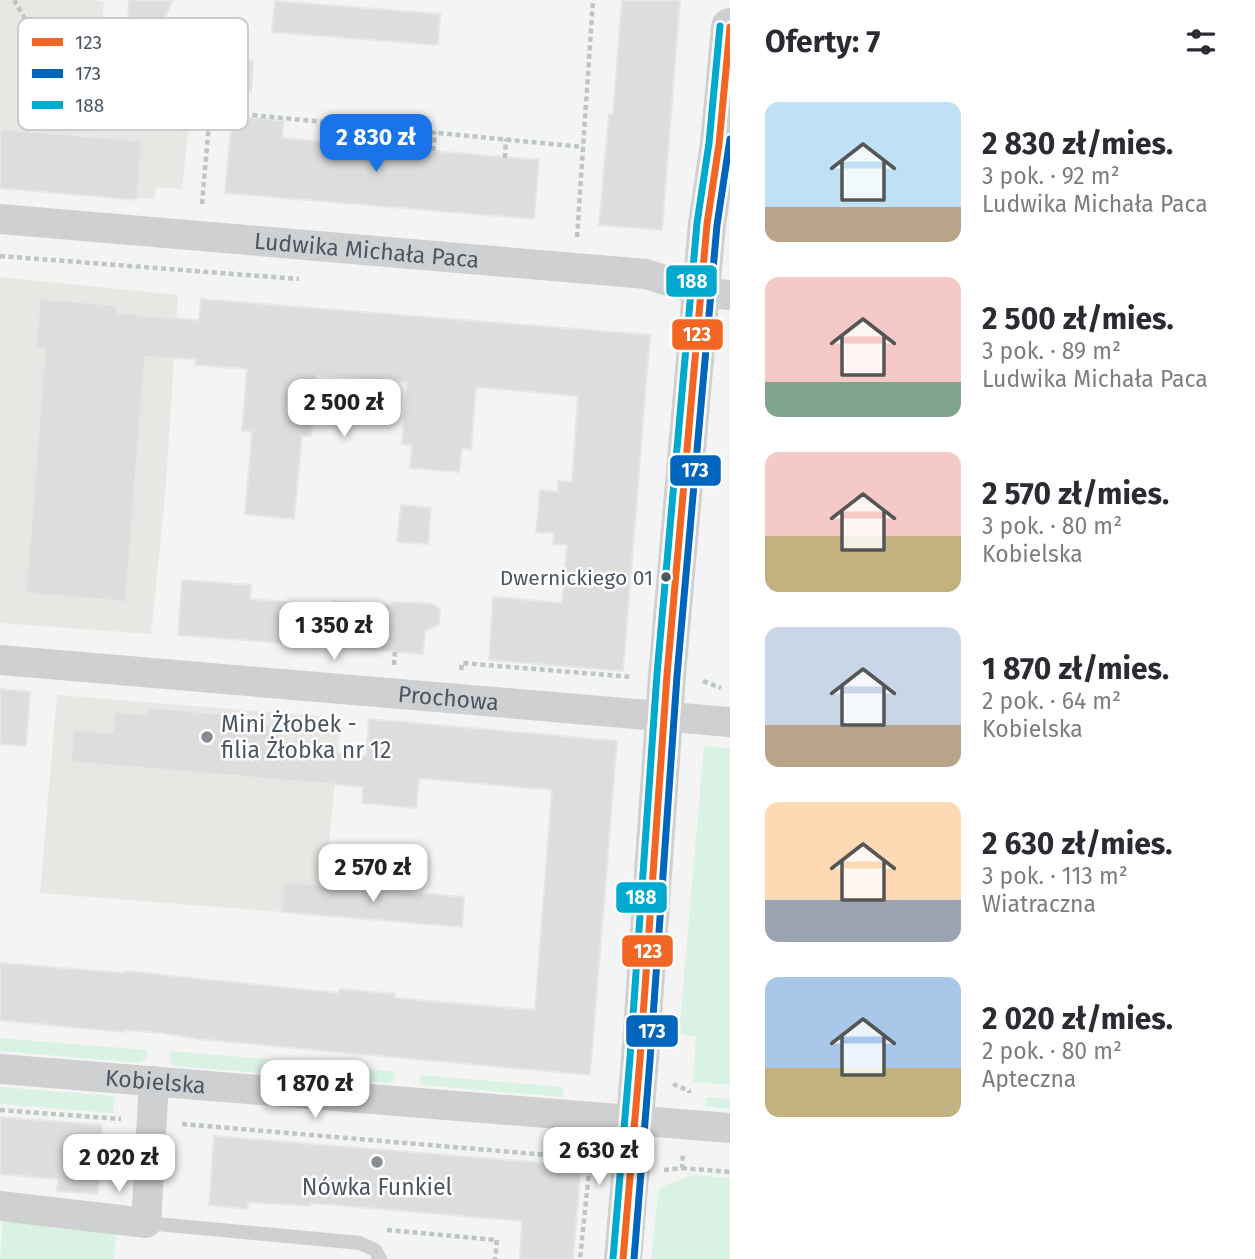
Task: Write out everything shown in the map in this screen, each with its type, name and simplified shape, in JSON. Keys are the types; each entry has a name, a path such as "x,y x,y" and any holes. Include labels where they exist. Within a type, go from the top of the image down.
{"street":[{"path":"623,1259 664,717 716,294 730,27"},
{"name":"Ludwika Michała Paca","path":"0,219 646,274 716,294"},
{"name":"Prochowa","path":"0,660 730,722"},
{"name":"Kobielska","path":"0,1069 730,1128"},
{"path":"0,1206 146,1223 154,1081"}],"lane":[{"path":"146,1223 360,1243 375,1250 380,1259"}],"path":[{"path":"14,0 24,18"},
{"path":"577,241 593,0"},
{"path":"248,115 583,147"},
{"path":"361,145 362,126"},
{"path":"201,208 208,130"},
{"path":"433,151 435,132"},
{"path":"505,158 506,139"},
{"path":"0,1110 581,1159 587,1164 589,1172 580,1259"},
{"path":"571,1157 573,1133"},
{"path":"682,1168 730,1172"}],"shaded area":[{"path":"0,0 104,2 103,18 18,18 18,130 188,130 182,189 156,187 155,199 137,200 0,188"},
{"path":"0,277 178,295 166,485 151,634 0,623"},
{"path":"57,695 341,718 325,886 285,882 282,912 40,893"}],"green space":[{"path":"704,746 730,749 730,1085 693,1082 696,1036 679,1034"},
{"path":"0,1038 147,1050 147,1058 140,1063 0,1051"},
{"path":"170,1051 395,1072 394,1080 389,1083 173,1066"},
{"path":"419,1075 563,1087 563,1097 421,1085"},
{"path":"0,1087 115,1096 113,1113 0,1104"},
{"path":"706,1097 730,1099 730,1109 706,1107"},
{"path":"693,1175 730,1178 730,1259 651,1259 659,1188"},
{"path":"3,1215 112,1229 116,1238 114,1259 0,1259"}],"building":[{"path":"129,0 173,0 165,18 128,18"},
{"path":"622,0 680,0 662,230 599,225 609,114 613,115"},
{"path":"275,1 440,14 438,45 272,32"},
{"path":"248,60 253,60 251,93 248,93"},
{"path":"248,118 284,121 282,138 539,160 534,219 225,193 231,130 248,130"},
{"path":"0,129 142,141 137,200 0,188"},
{"path":"40,299 117,305 117,313 199,320 201,299 650,335 623,671 489,660 493,597 562,603 567,545 553,544 554,533 536,532 540,490 558,492 558,481 572,482 578,396 476,387 471,450 462,448 459,472 410,468 412,445 402,444 407,382 316,375 311,436 302,436 294,519 245,514 252,432 242,431 247,369 195,365 196,359 145,357 126,602 26,593 45,349 36,348"},
{"path":"401,505 431,508 428,544 397,542"},
{"path":"182,580 251,585 250,599 333,606 334,601 392,605 392,602 430,603 440,609 439,624 425,631 423,654 178,635"},
{"path":"0,689 30,692 26,746 0,744"},
{"path":"148,708 250,716 250,723 281,727 279,748 366,756 369,719 617,741 590,1075 0,1020 0,963 125,971 338,993 340,989 395,994 394,998 535,1010 552,790 419,778 416,808 362,803 363,787 71,762 73,730 113,733 115,712 147,715"},
{"path":"284,882 464,897 462,927 282,912"},
{"path":"0,1117 102,1125 98,1194 57,1191 58,1179 0,1174"},
{"path":"214,1136 581,1166 573,1259 520,1259 522,1221 311,1203 310,1206 248,1202 248,1209 209,1205"}],"transit line":[{"name":"188","path":"613,1258 657,674 697,223 709,143 720,26"},
{"name":"123","path":"623,1259 667,675 707,224 719,144 730,27"},
{"name":"173","path":"634,1259 677,676 717,225 730,139"}],"place":[{"name":"Dwernickiego 01","path":"666,577"},
{"name":"Mini Żłobek - filia Żłobka nr 12","path":"207,737"},
{"name":"Nówka Funkiel","path":"377,1162"}]}
